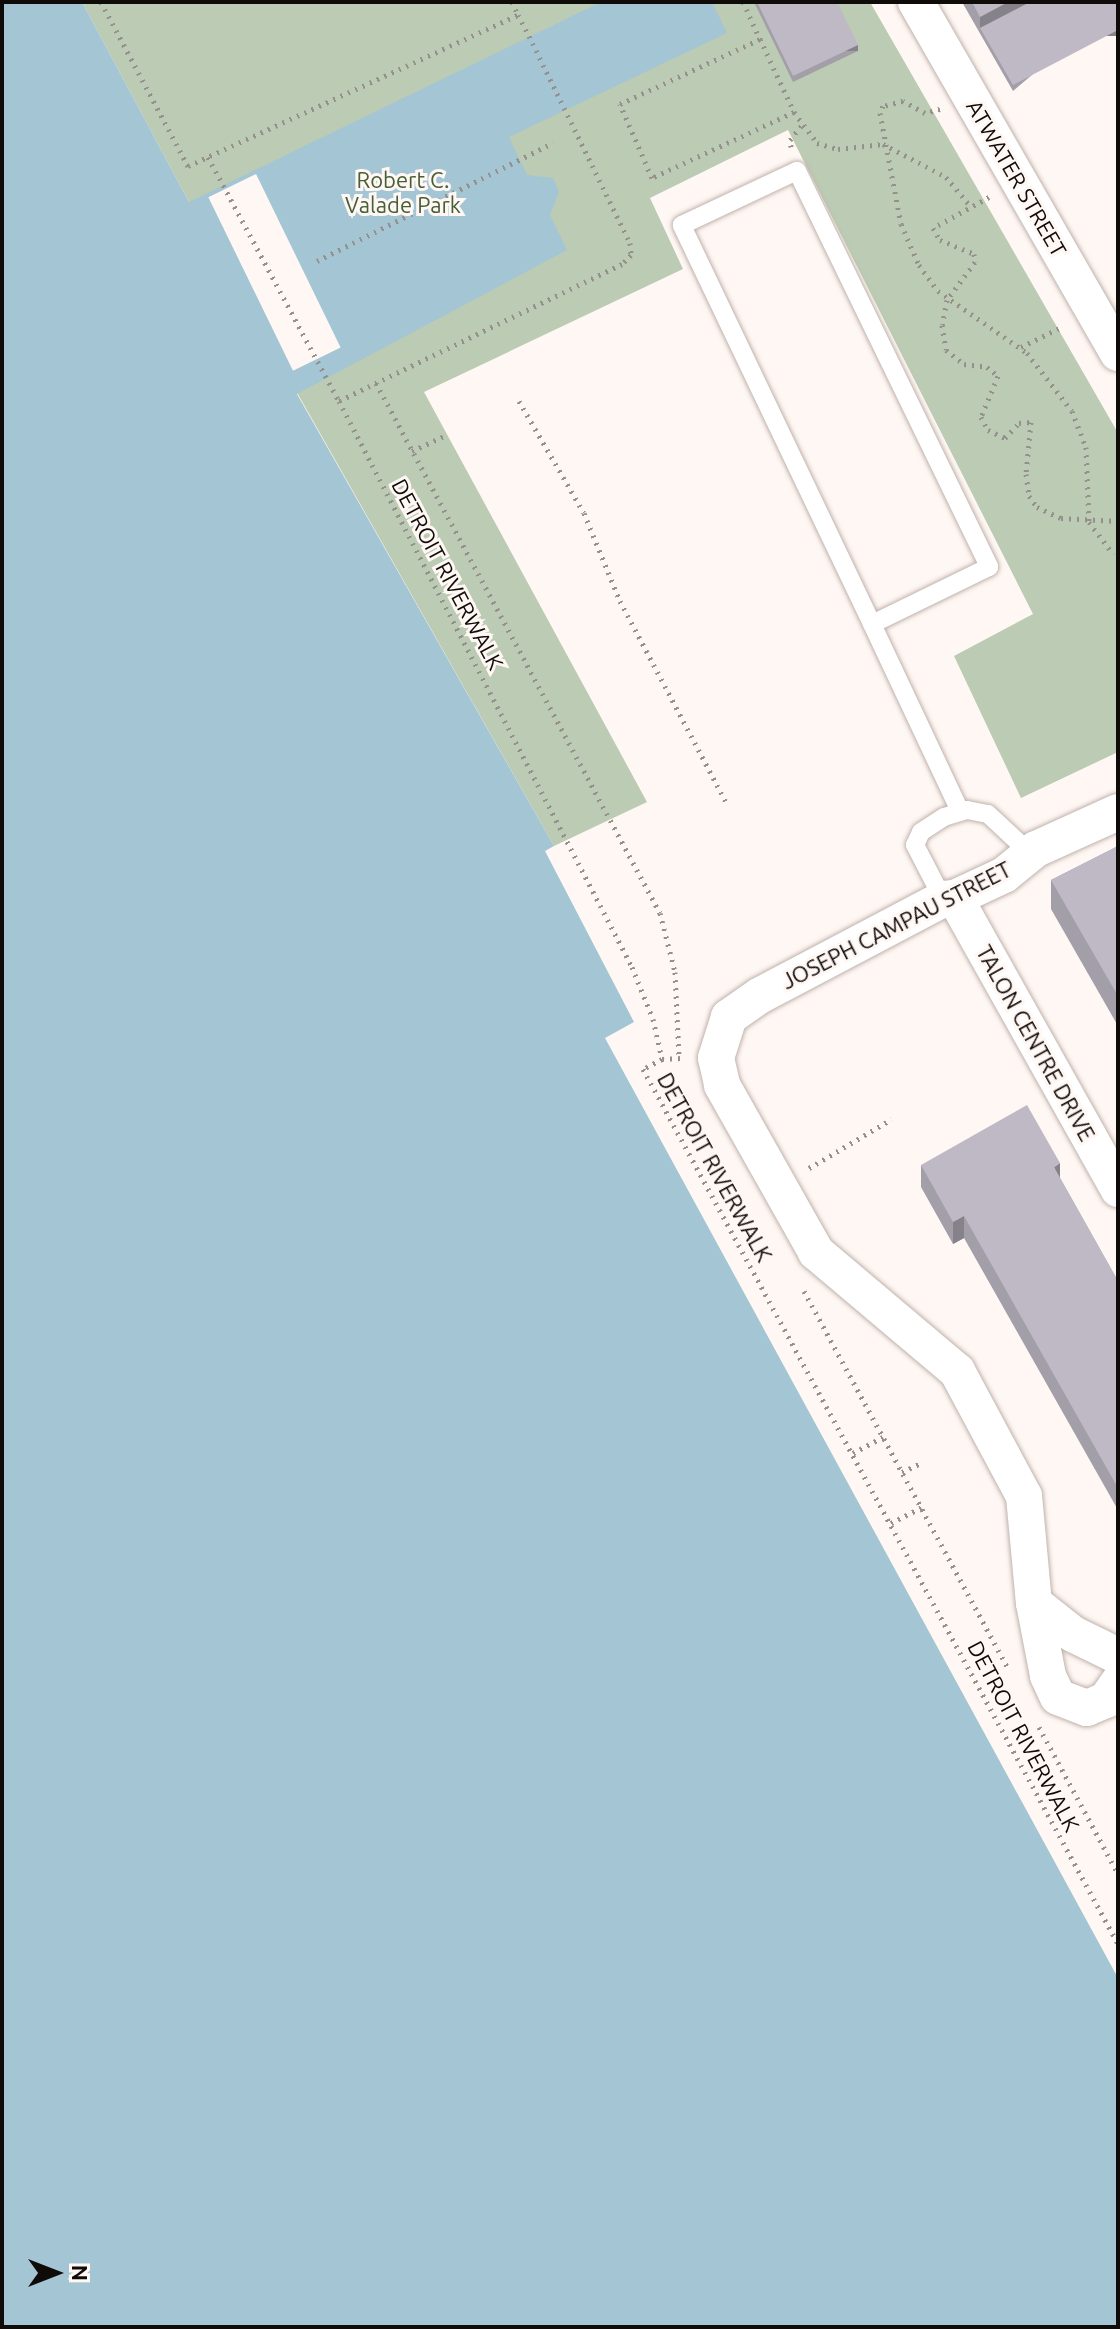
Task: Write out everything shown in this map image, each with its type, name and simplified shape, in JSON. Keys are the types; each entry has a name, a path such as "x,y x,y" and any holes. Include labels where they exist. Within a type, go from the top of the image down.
{"street":[{"name":"ATWATER STREET","path":"916,2 1118,353"},
{"name":"JOSEPH CAMPAU STREET","path":"776,1186 722,1085 716,1058 723,1027 759,996 949,898 1004,875 1030,853 1118,812"},
{"name":"TALON CENTRE DRIVE","path":"949,898 1118,1189"},
{"path":"776,1186 816,1252 957,1371 1024,1496 1034,1603 1048,1676 1058,1697 1087,1708 1106,1700 1118,1683"},
{"path":"1034,1603 1073,1634 1118,1656"}],"lane":[{"path":"872,624 989,567 797,171 682,225 960,811"},
{"path":"949,898 915,845 921,832 960,811 988,814 1030,853"}],"path":[{"path":"101,2 188,166 518,15"},
{"path":"743,2 794,112 824,146 883,144 946,177 970,206"},
{"path":"339,401 622,264 631,255 630,243 518,15 515,3"},
{"path":"760,39 620,104 652,178 794,112"},
{"path":"969,94 931,113 903,101 883,106 883,144 901,224 919,265 947,300 1020,348 1055,385 1081,430 1089,522 1113,554"},
{"path":"317,261 553,143"},
{"name":"DETROIT RIVERWALK","path":"208,157 339,401 632,967 653,1019 662,1059 643,1069 1118,1944"},
{"path":"996,193 933,228 940,240 965,247 975,262 947,300 942,325 946,350 964,364 987,367 998,376 983,408 983,424 1005,438 1019,423 1031,422 1029,496 1037,507 1061,518 1089,522 1118,521"},
{"path":"1020,348 1068,324"},
{"path":"519,401 584,513 620,601 726,802"},
{"path":"412,451 447,435"},
{"path":"776,1186 892,1119"},
{"path":"853,1453 883,1437"},
{"path":"902,1472 923,1462"},
{"path":"891,1523 921,1508"}],"green space":[{"name":"Robert C. Valade Park","path":"82,2 870,2 1118,433 1118,752 1021,798 954,656 1033,614 788,130 650,198 683,269 424,392 647,802 554,846 189,202"}],"water":[{"path":"2,2 82,2 189,202 601,2 712,2 727,33 509,137 527,175 553,178 559,192 550,215 567,250 297,394 554,846 545,851 634,1022 605,1038 1118,1978 1118,2327 2,2327"}],"pier":[{"path":"256,174 341,347 293,371 208,197"}],"building":[{"path":"757,2 837,2 858,45 793,76"},
{"path":"972,2 1008,2 980,17"},
{"path":"1030,2 1118,2 1118,30 1013,85 980,28"},
{"path":"1118,846 1118,996 1051,880"},
{"path":"1027,1105 1060,1163 1054,1167 1118,1281 1118,1488 964,1216 953,1222 921,1165"}]}
